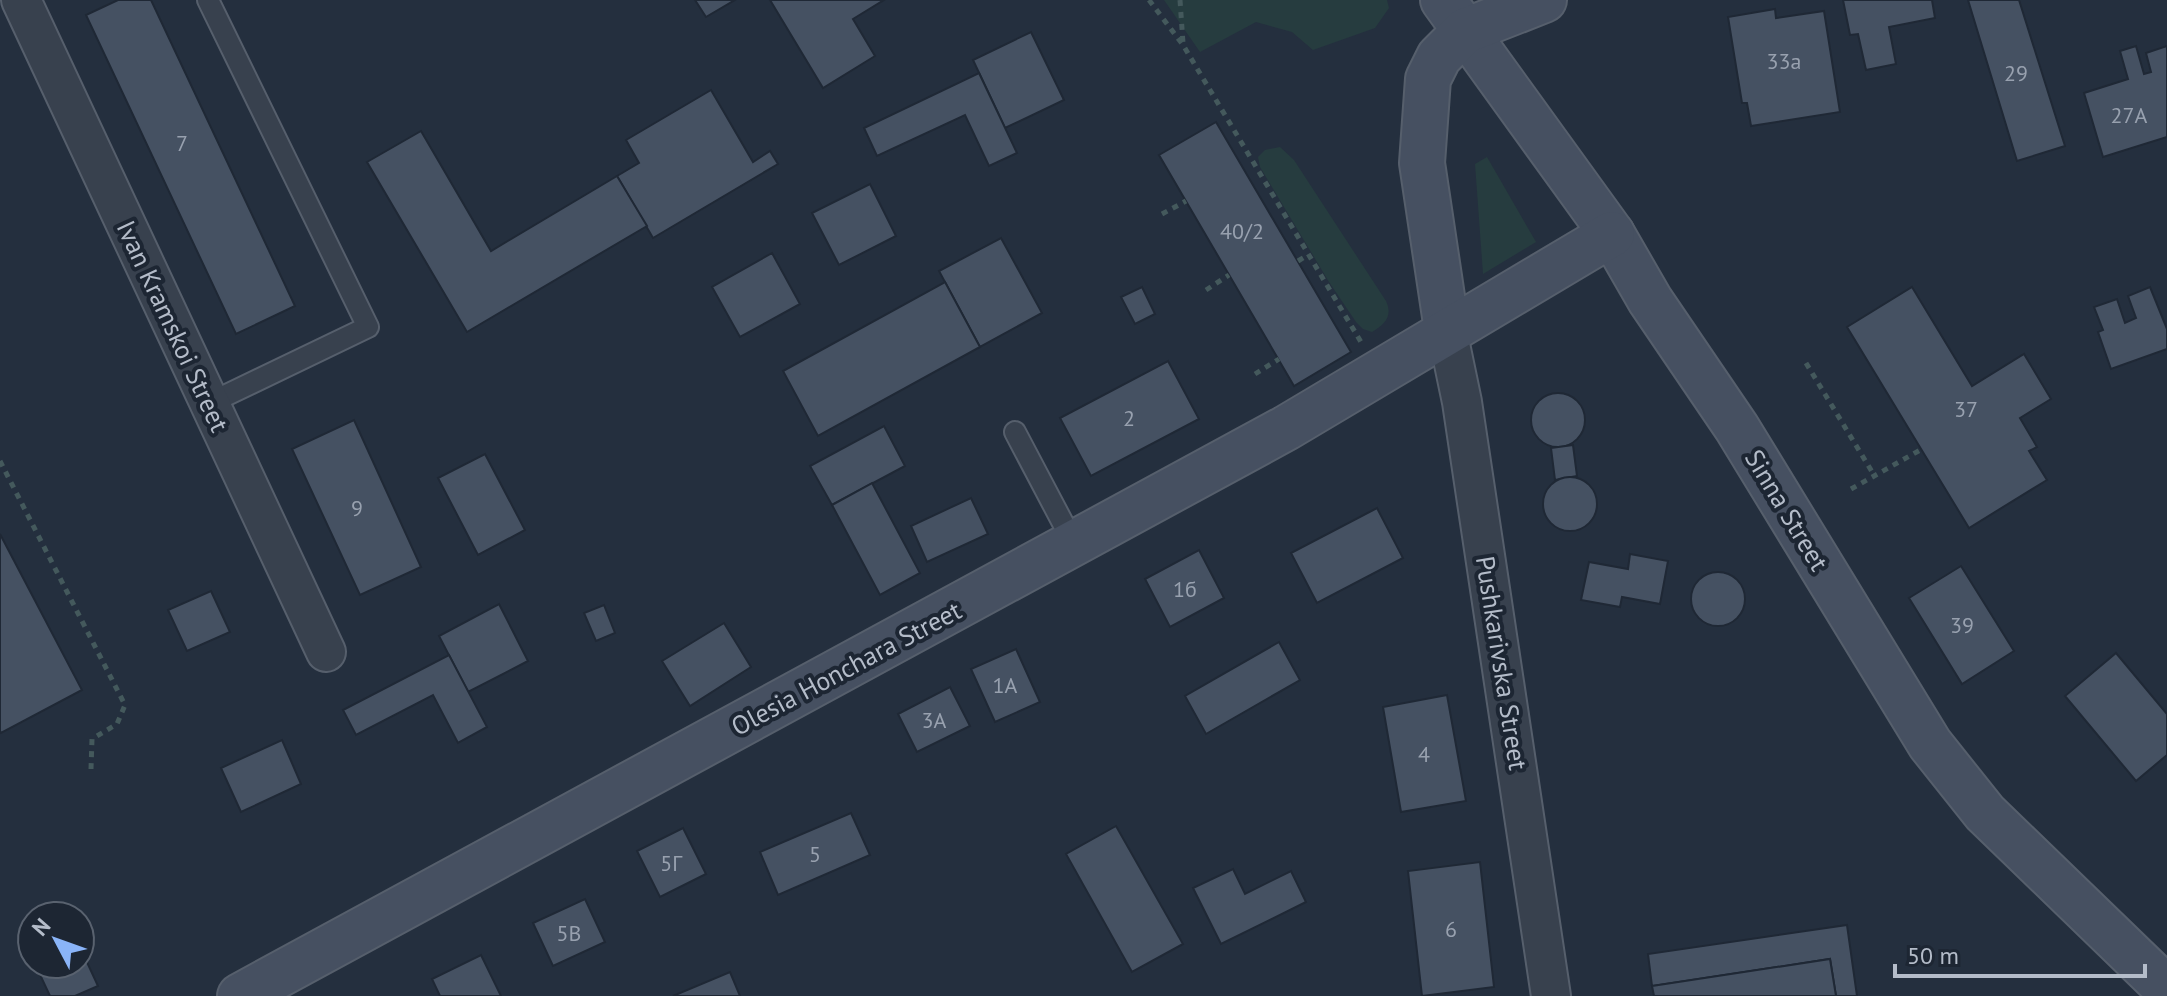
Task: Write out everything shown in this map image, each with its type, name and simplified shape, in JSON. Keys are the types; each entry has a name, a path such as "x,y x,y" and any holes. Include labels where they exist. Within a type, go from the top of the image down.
{"main road":[{"path":"1447,330 1424,177 1428,79 1454,15 1544,0"},
{"name":"Sinna Street","path":"1454,15 1612,234 1650,300 1737,428 1930,744 1985,813 2167,989"},
{"name":"Olesia Honchara Street","path":"240,996 1298,421 1612,234"}],"street":[{"name":"Ivan Kramskoi Street","path":"31,3 210,403 326,652"},
{"name":"Pushkarivska Street","path":"1447,330 1462,402 1551,996"}],"lane":[{"path":"208,0 368,327 210,403"},
{"path":"1015,432 1074,544"}],"path":[{"path":"1149,0 1183,45 1368,353"},
{"path":"1180,0 1183,45"},
{"path":"1162,214 1186,201"},
{"path":"1298,261 1308,255"},
{"path":"1206,290 1229,275"},
{"path":"1255,374 1279,359"},
{"path":"1806,363 1874,475"},
{"path":"1851,489 1922,449"},
{"path":"0,461 125,705 117,724 92,739 91,769"}],"green space":[{"path":"1164,0 1387,0 1389,8 1375,28 1313,50 1292,32 1256,22 1200,52"},
{"path":"1280,147 1294,160 1386,301 1389,311 1386,319 1372,332 1356,322 1260,167 1258,157 1265,150"},
{"path":"1487,157 1536,242 1483,274 1475,164"}],"building":[{"path":"118,0 151,0 295,306 236,334 86,15"},
{"path":"695,0 735,0 706,17"},
{"path":"770,0 884,0 853,19 875,56 823,88"},
{"path":"1843,0 1932,0 1935,18 1889,27 1896,64 1866,70 1858,34 1850,35"},
{"path":"1968,0 2019,0 2065,146 2017,161"},
{"path":"1775,9 1776,18 1824,11 1840,112 1751,126 1747,103 1742,103 1728,17"},
{"path":"1031,32 1064,100 1005,128 973,60"},
{"path":"2136,46 2144,74 2151,72 2146,53 2167,46 2167,137 2103,157 2084,93 2128,79 2120,51"},
{"path":"979,73 1017,153 989,166 965,115 877,156 864,128"},
{"path":"711,90 753,162 770,151 778,164 653,238 617,176 639,163 626,140"},
{"path":"1216,122 1351,352 1294,386 1159,155"},
{"path":"421,131 491,251 617,176 647,226 467,332 367,162"},
{"path":"870,184 896,236 839,265 812,213"},
{"path":"1001,238 1042,313 980,347 939,271"},
{"path":"772,253 800,304 740,337 712,287"},
{"path":"945,282 980,347 818,436 783,371"},
{"path":"1142,287 1155,314 1135,324 1121,297"},
{"path":"1912,287 1972,386 2024,354 2051,399 2020,418 2037,447 2029,451 2047,480 1969,528 1847,327"},
{"path":"2150,287 2167,329 2167,349 2111,369 2098,332 2103,330 2094,307 2117,299 2125,323 2136,318 2128,296"},
{"path":"1168,361 1199,419 1091,476 1060,418"},
{"path":"1558,393 1577,401 1585,420 1577,439 1558,447 1539,439 1531,420 1539,401"},
{"path":"354,420 421,567 360,595 292,449"},
{"path":"884,426 905,466 832,505 810,466"},
{"path":"1573,445 1577,476 1555,480 1551,448"},
{"path":"485,454 525,530 478,555 438,478"},
{"path":"1570,477 1581,479 1589,485 1595,493 1595,515 1589,523 1581,529 1570,531 1559,529 1551,523 1545,515 1543,504 1545,493 1551,485 1559,479"},
{"path":"872,483 920,573 880,595 832,505"},
{"path":"971,498 988,534 927,562 911,526"},
{"path":"1377,508 1403,558 1317,603 1291,553"},
{"path":"0,534 82,690 1,733 0,731"},
{"path":"1199,550 1224,598 1170,627 1145,579"},
{"path":"1630,554 1668,561 1660,604 1622,597 1620,607 1581,600 1589,562 1628,569"},
{"path":"1961,566 2014,651 1962,684 1909,598"},
{"path":"1718,572 1737,580 1745,599 1737,618 1718,626 1699,618 1691,599 1699,580"},
{"path":"211,591 230,632 187,651 168,610"},
{"path":"499,604 528,661 468,692 439,636"},
{"path":"604,605 615,633 596,641 584,613"},
{"path":"724,623 751,667 690,706 662,661"},
{"path":"1279,642 1300,680 1206,734 1185,696"},
{"path":"1016,649 1040,702 995,722 971,669"},
{"path":"2116,653 2167,714 2167,755 2136,781 2065,696"},
{"path":"449,655 487,727 458,743 433,695 356,735 343,710"},
{"path":"950,687 970,726 917,752 898,714"},
{"path":"1447,695 1466,801 1401,812 1383,707"},
{"path":"282,740 301,784 241,812 221,768"},
{"path":"851,813 870,855 778,895 760,852"},
{"path":"1116,826 1183,944 1132,972 1066,854"},
{"path":"683,828 706,874 660,897 637,851"},
{"path":"1480,862 1494,987 1422,996 1408,871"},
{"path":"1233,869 1245,894 1291,871 1306,902 1221,944 1193,888"},
{"path":"585,899 605,942 553,966 533,923"},
{"path":"1847,925 1857,996 1836,996 1830,959 1652,986 1648,954"},
{"path":"481,955 501,996 440,996 432,979"},
{"path":"1830,959 1836,996 1654,996 1652,986"},
{"path":"730,972 740,996 673,996"},
{"path":"42,980 95,980 98,986 75,996 50,996"}]}
